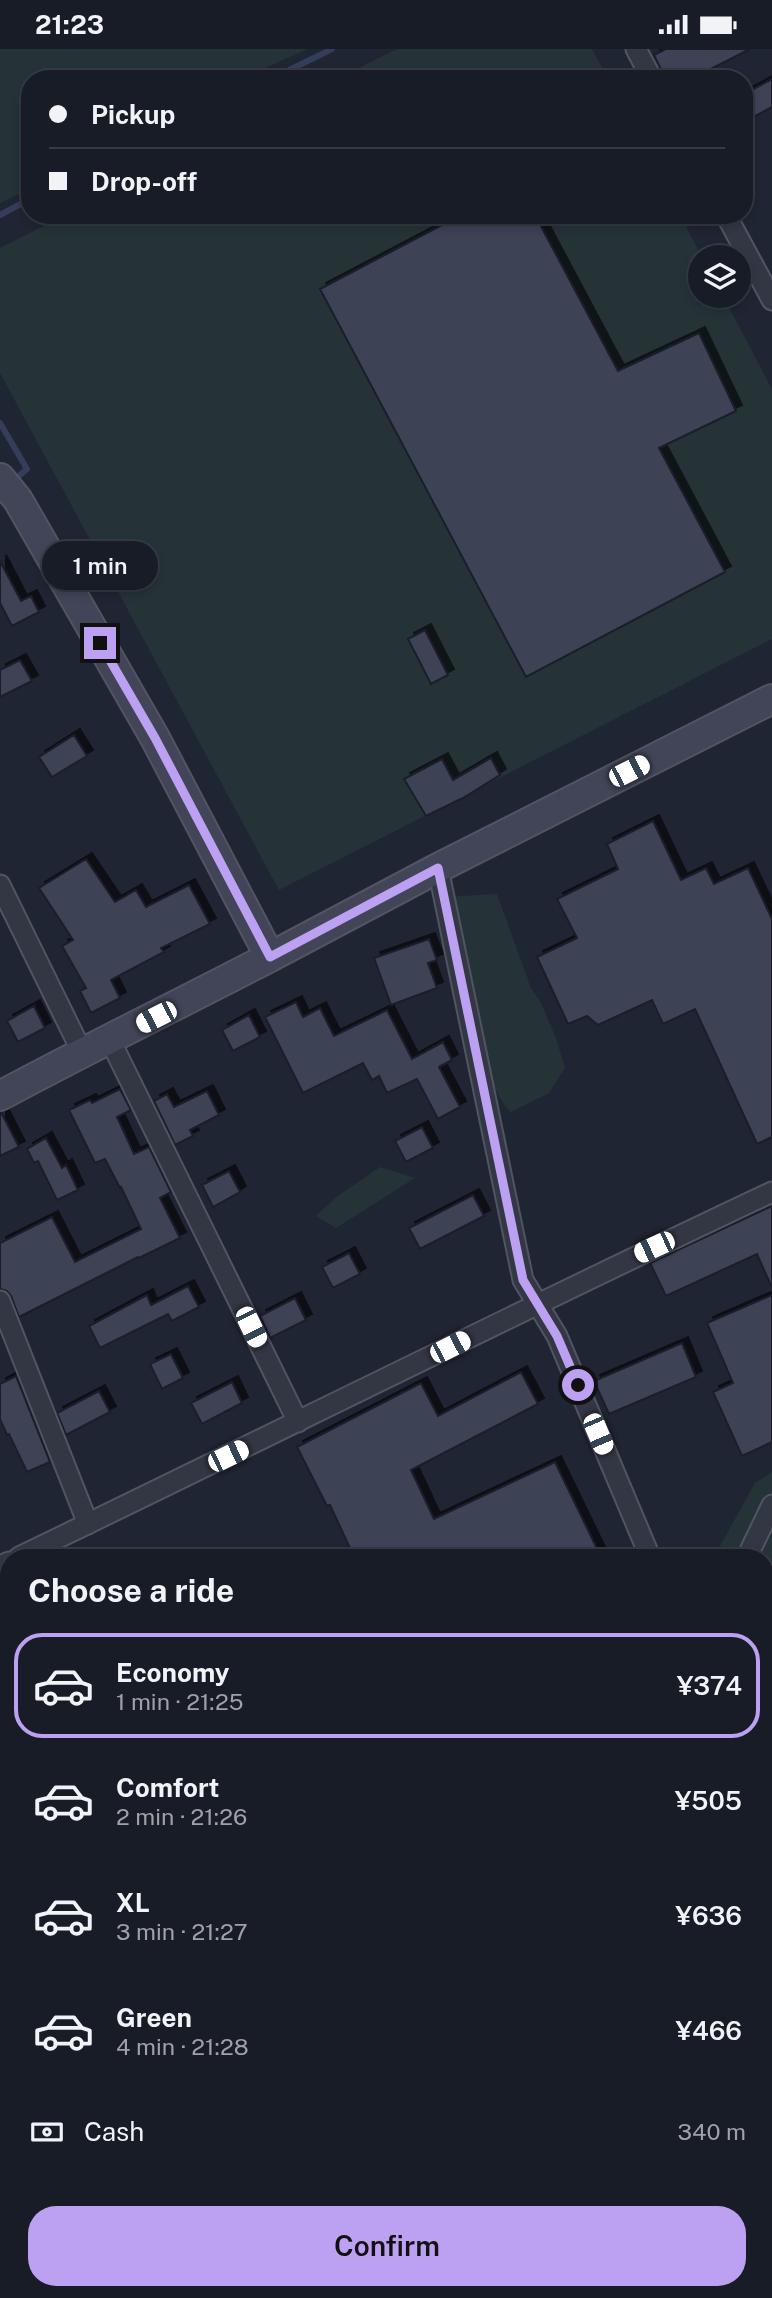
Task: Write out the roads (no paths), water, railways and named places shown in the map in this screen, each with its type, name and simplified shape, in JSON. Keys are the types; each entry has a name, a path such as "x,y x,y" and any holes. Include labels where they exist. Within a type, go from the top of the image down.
{"street":[{"path":"636,49 647,70"},
{"path":"731,224 772,300"},
{"path":"0,478 18,500 155,738 270,957"},
{"path":"0,1096 438,868 772,699"},
{"path":"438,868 523,1280 557,1336 647,1549"},
{"path":"0,885 82,1052"},
{"path":"110,1040 298,1422"},
{"path":"36,1549 536,1303 772,1192"},
{"path":"0,1301 88,1524"},
{"path":"751,1549 772,1505"}],"waterway":[{"path":"289,70 332,49"},
{"path":"0,215 21,204"},
{"path":"0,423 27,469 13,481"}]}
